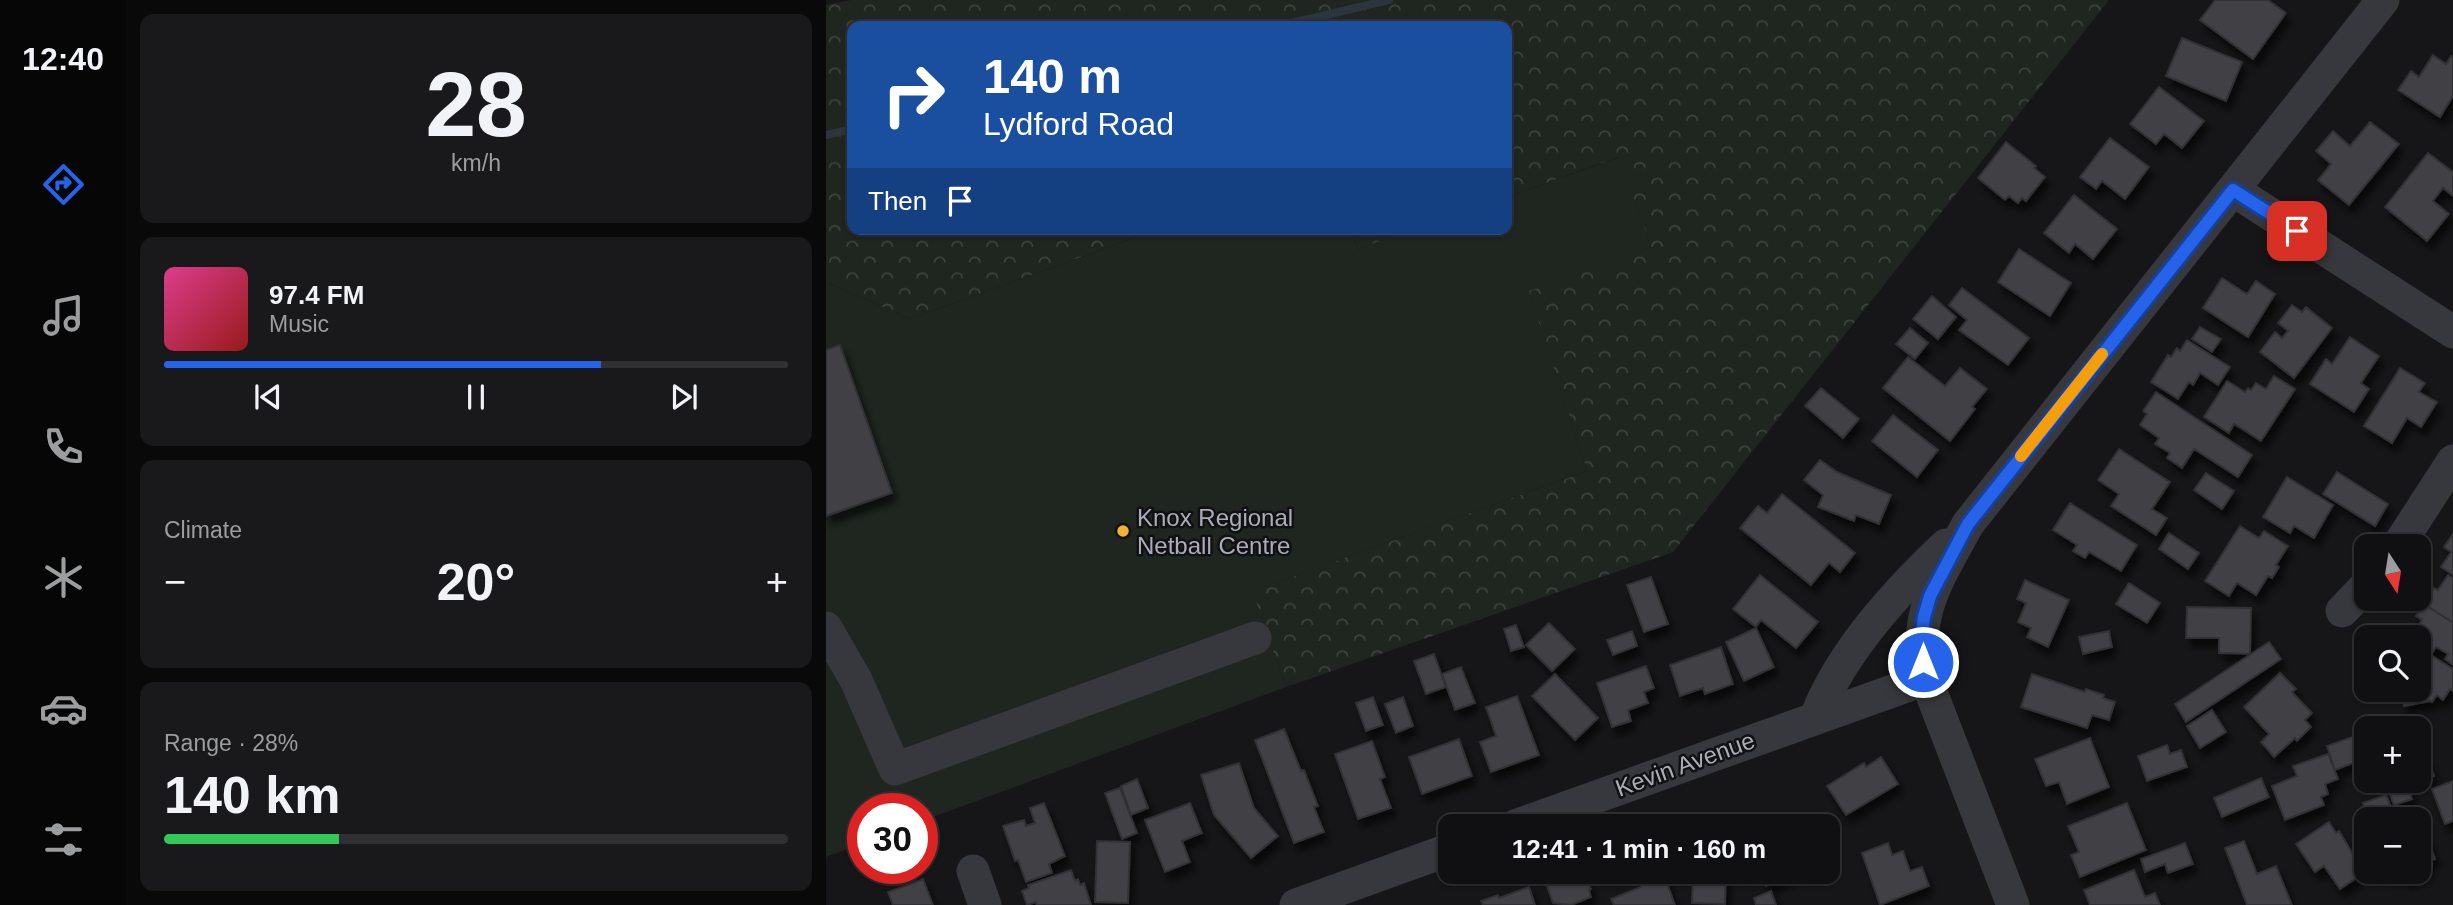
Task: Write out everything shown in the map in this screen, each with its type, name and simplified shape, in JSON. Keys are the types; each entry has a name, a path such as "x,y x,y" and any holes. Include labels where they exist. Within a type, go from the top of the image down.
{"street":[{"path":"1816,717 1833,678 1905,583 1968,524 2383,0"},
{"path":"2233,190 2453,332"},
{"path":"2406,534 2453,461"},
{"path":"1968,524 1930,596 1921,641 1926,679 2013,905"},
{"path":"2343,611 2354,599"},
{"path":"826,628 856,680 895,769 1255,638"},
{"name":"Kevin Avenue","path":"1548,814 1926,679"},
{"path":"1296,905 1438,854"},
{"path":"973,871 985,905"}],"green space":[{"path":"851,0 2109,0 1673,552 1286,687 1251,591 1587,471 1528,290 1651,248 1619,157 1512,195 1512,21 847,21 847,235 1142,235 910,319 826,282 826,5"},
{"name":"Knox Regional Netball Centre","path":"1620,157 1651,248 1529,291 1587,471 1252,591 1286,687 938,815 938,793 847,793 847,849 826,857 826,282 910,319 1142,235 1352,235 1358,249 1396,235 1512,235 1512,195"},
{"path":"1352,235 1396,235 1358,249"}],"building":[{"path":"2215,0 2268,0 2286,13 2253,59 2200,20"},
{"path":"2182,38 2242,62 2226,101 2166,76"},
{"path":"2433,55 2446,64 2451,56 2453,57 2453,96 2440,117 2398,90 2411,71 2419,77"},
{"path":"2159,87 2204,121 2182,148 2164,134 2156,144 2130,124"},
{"path":"2370,122 2399,144 2349,205 2318,180 2331,164 2316,151 2333,131 2350,146"},
{"path":"2110,138 2149,167 2125,199 2102,181 2096,189 2080,177"},
{"path":"2006,142 2036,166 2034,168 2045,177 2026,201 2022,198 2018,203 2009,196 2005,200 1978,178"},
{"path":"2428,153 2453,172 2453,196 2443,188 2433,201 2449,214 2427,241 2385,207"},
{"path":"2074,195 2117,229 2093,259 2075,244 2069,253 2044,233"},
{"path":"2019,249 2071,283 2050,316 1998,282"},
{"path":"2222,278 2247,294 2256,281 2275,294 2248,337 2203,308"},
{"path":"1962,288 2029,338 2008,365 1959,330 1967,320 1949,305"},
{"path":"1932,296 1956,317 1938,339 1913,319"},
{"path":"2292,305 2302,312 2306,307 2332,328 2294,378 2260,352 2275,332 2282,338 2288,331 2278,323"},
{"path":"2200,327 2221,339 2212,352 2192,339"},
{"path":"1910,328 1928,343 1915,359 1896,344"},
{"path":"2350,337 2379,356 2361,383 2369,389 2354,412 2310,384 2326,359 2332,364"},
{"path":"2187,340 2230,367 2218,385 2200,373 2193,385 2189,382 2178,399 2151,382 2168,355 2171,357 2177,348 2180,351"},
{"path":"840,345 892,493 826,516 826,350"},
{"path":"1908,357 1945,386 1960,368 1987,389 1950,441 1883,388"},
{"path":"2400,368 2425,383 2419,392 2437,402 2421,427 2407,418 2392,443 2364,426"},
{"path":"2274,376 2295,389 2261,441 2234,424 2229,433 2204,417 2227,381 2245,392 2248,388 2251,390 2256,383 2266,389"},
{"path":"1821,388 1859,419 1843,438 1805,406"},
{"path":"2156,392 2252,455 2238,477 2194,449 2182,468 2167,458 2170,453 2155,444 2159,438 2140,425 2147,414 2143,411"},
{"path":"1893,415 1938,450 1917,477 1872,441"},
{"path":"2119,449 2170,482 2152,509 2167,518 2156,535 2111,506 2119,494 2098,480"},
{"path":"1820,460 1837,472 1891,495 1879,524 1856,515 1854,521 1818,507 1823,495 1804,480"},
{"path":"2337,472 2388,504 2375,526 2323,494"},
{"path":"2206,473 2234,491 2222,509 2194,490"},
{"path":"2287,477 2333,505 2314,538 2294,526 2290,533 2263,517"},
{"path":"1782,494 1855,553 1840,572 1829,563 1811,585 1740,528 1758,506 1767,513"},
{"path":"2070,503 2137,545 2121,571 2089,552 2085,558 2073,551 2077,545 2053,530"},
{"path":"2240,526 2259,538 2264,531 2288,546 2276,565 2279,567 2272,578 2268,576 2256,595 2237,583 2229,596 2205,581"},
{"path":"2169,533 2199,553 2188,569 2159,549"},
{"path":"2453,534 2453,575 2441,567 2451,552 2444,547"},
{"path":"1760,575 1818,622 1796,648 1761,620 1756,627 1733,609"},
{"path":"2448,575 2453,578 2453,623 2431,609 2431,593 2434,588 2438,590"},
{"path":"1651,577 1668,624 1644,632 1627,585"},
{"path":"2025,580 2069,600 2048,647 2027,637 2031,628 2018,622 2026,603 2017,599"},
{"path":"2129,583 2160,603 2147,623 2116,604"},
{"path":"2187,607 2251,608 2250,654 2219,653 2219,638 2186,638"},
{"path":"2431,609 2453,623 2453,665 2445,659 2448,654 2436,647 2431,652 2431,625 2419,625 2422,620 2416,616 2419,611 2431,611"},
{"path":"1549,623 1575,649 1552,671 1526,645"},
{"path":"1516,625 1524,647 1511,651 1504,629"},
{"path":"1756,628 1774,667 1744,681 1726,642"},
{"path":"1632,631 1637,646 1613,655 1607,640"},
{"path":"2109,631 2112,647 2083,654 2079,637"},
{"path":"2269,642 2281,659 2186,722 2175,704"},
{"path":"1721,647 1733,684 1705,694 1703,688 1680,696 1670,665"},
{"path":"1434,654 1446,687 1426,694 1414,661"},
{"path":"2431,655 2453,669 2453,691 2450,689 2443,700 2437,695 2432,702"},
{"path":"1646,666 1654,688 1644,692 1648,703 1628,710 1631,721 1612,727 1597,683"},
{"path":"1461,667 1475,703 1455,710 1442,674"},
{"path":"2280,673 2296,689 2292,692 2312,713 2305,720 2311,727 2274,757 2261,742 2269,734 2244,707"},
{"path":"1555,674 1598,718 1575,740 1532,696"},
{"path":"2032,674 2085,692 2086,689 2104,695 2103,698 2115,702 2109,720 2092,715 2087,728 2021,707"},
{"path":"1517,696 1539,755 1491,772 1480,742 1496,736 1486,707"},
{"path":"1373,697 1383,725 1366,731 1356,703"},
{"path":"1403,697 1413,726 1396,733 1385,704"},
{"path":"2403,702 2425,702 2404,706"},
{"path":"2212,710 2226,732 2200,748 2187,726"},
{"path":"1284,729 1318,806 1314,807 1324,832 1294,843 1255,740"},
{"path":"2354,736 2354,763 2335,770 2327,746"},
{"path":"2090,738 2109,787 2067,804 2059,782 2046,786 2035,759"},
{"path":"1459,739 1472,776 1422,794 1409,757"},
{"path":"1372,741 1385,777 1380,779 1391,808 1358,819 1335,754"},
{"path":"2167,745 2170,754 2181,750 2187,767 2147,781 2138,756"},
{"path":"2328,754 2338,779 2325,784 2328,794 2321,797 2324,805 2285,820 2272,786 2297,776 2293,766"},
{"path":"1881,757 1898,784 1846,815 1827,786 1864,763 1866,767"},
{"path":"1239,763 1254,808 1278,836 1251,858 1214,815 1201,775"},
{"path":"2261,778 2269,797 2222,817 2214,798"},
{"path":"1137,779 1148,808 1131,815 1121,786"},
{"path":"2453,781 2453,821 2445,824 2432,789"},
{"path":"1120,788 1137,833 1122,839 1105,793"},
{"path":"2389,793 2410,793 2412,799 2394,805"},
{"path":"2386,795 2391,807 2364,807 2363,803"},
{"path":"1044,803 1065,856 1049,864 1052,873 1026,882 1018,860 1015,861 1003,826 1024,820 1026,826 1035,823 1030,808"},
{"path":"1190,803 1202,833 1182,841 1190,862 1165,872 1145,820"},
{"path":"2127,803 2146,850 2080,877 2071,855 2079,852 2068,826"},
{"path":"2329,822 2336,833 2339,831 2354,856 2354,880 2340,889 2324,866 2315,872 2296,844"},
{"path":"1097,841 1130,842 1128,903 1095,902"},
{"path":"2244,841 2257,874 2276,866 2292,905 2247,905 2225,848"},
{"path":"1888,843 1892,855 1903,851 1910,871 1922,867 1929,886 1880,905 1862,853"},
{"path":"2185,843 2193,864 2168,873 2165,864 2145,872 2141,859"},
{"path":"1071,870 1075,881 1078,879 1080,885 1084,883 1091,905 1037,905 1036,902 1027,905 1022,891 1029,888 1028,885"},
{"path":"2134,870 2145,897 2155,893 2160,905 2090,905 2084,890"},
{"path":"910,884 925,884 933,905 893,905 888,892"},
{"path":"1588,884 1591,897 1571,905 1553,903 1547,886"},
{"path":"1640,884 1667,884 1675,905 1614,905 1611,899 1641,887"},
{"path":"1693,884 1726,884 1725,904 1692,903"},
{"path":"1529,887 1535,905 1483,905 1481,901 1498,895 1499,898"},
{"path":"1771,891 1776,905 1756,905 1754,898"}],"waterway":[{"path":"1300,21 1389,0"},
{"path":"826,135 847,130"}],"slow traffic":[{"path":"2021,456 2102,354"}],"place":[{"name":"Knox Regional Netball Centre","path":"1123,531"}],"route":[{"path":"1923,662 1921,641 1930,596 1968,524 2233,190 2297,231"}]}
